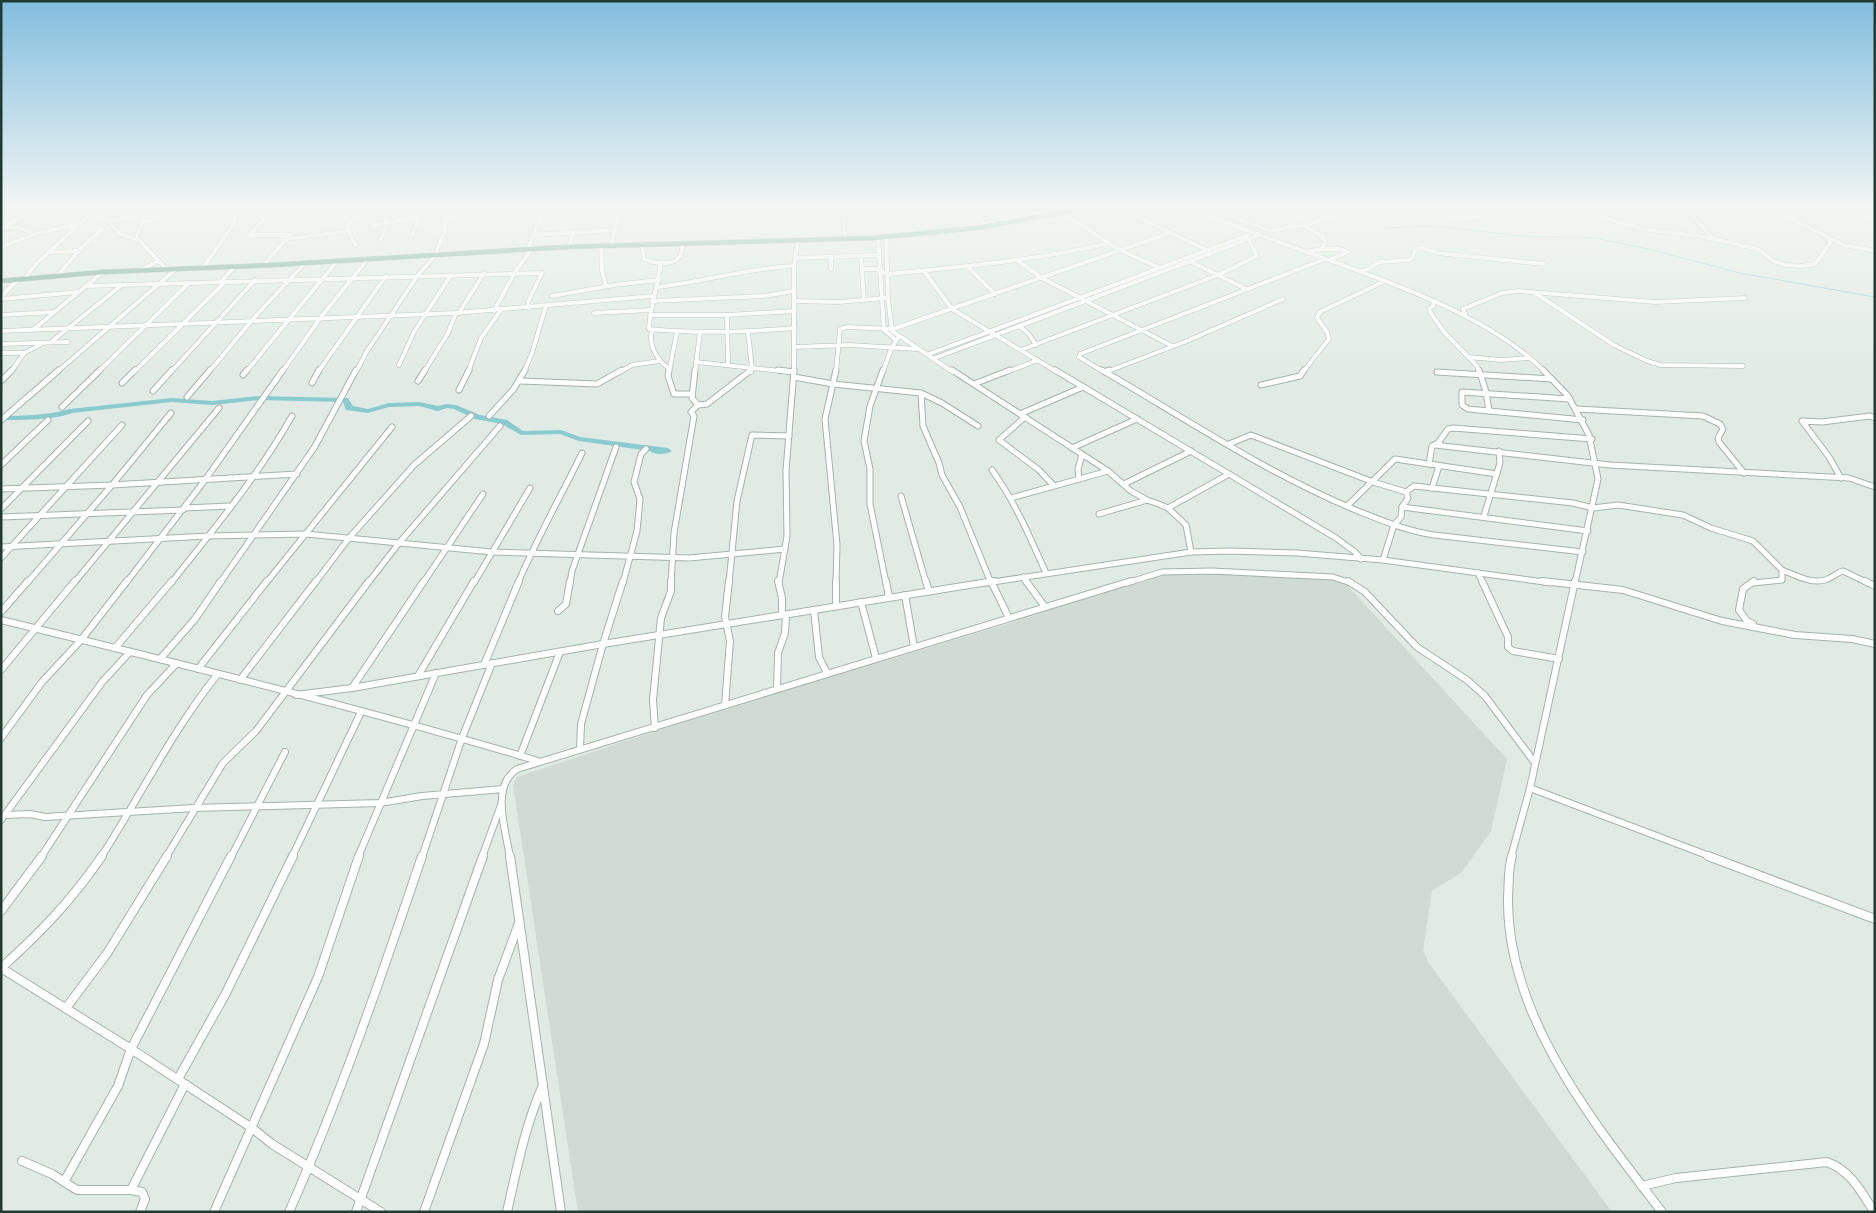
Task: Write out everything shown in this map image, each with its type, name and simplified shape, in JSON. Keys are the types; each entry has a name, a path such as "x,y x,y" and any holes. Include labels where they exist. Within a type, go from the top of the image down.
{"main road":[{"path":"1,281 59,274 269,266"}],"street":[{"path":"25,278 35,266"},
{"path":"59,274 66,266"},
{"path":"139,271 149,266"},
{"path":"163,266 168,270"},
{"path":"187,397 253,319 302,266"},
{"path":"242,375 333,266"},
{"path":"1,738 42,682 81,640 206,480 321,317 362,266"},
{"path":"160,659 194,618 297,474 314,448 367,351 418,275 426,266"},
{"path":"494,311 519,266"},
{"path":"602,266 606,286"},
{"path":"660,266 659,280 653,299 648,327 652,330 748,332 795,328"},
{"path":"657,287 693,283 771,267 794,266 794,375 789,436 785,549 778,579 782,598 785,633 778,653 777,689"},
{"path":"862,266 864,300"},
{"path":"879,266 886,334 929,354 1108,471 1136,496 1168,508 1186,525 1191,552"},
{"path":"888,266 888,298 892,331 898,338"},
{"path":"862,269 879,270 888,274 980,266"},
{"path":"1025,266 1042,278 1172,346"},
{"path":"836,606 838,544 825,418 826,407 833,384 840,329 893,328 1077,266"},
{"path":"1155,266 1166,271"},
{"path":"929,354 1166,266"},
{"path":"935,358 1181,266"},
{"path":"1198,266 1246,289"},
{"path":"1021,350 1218,275 1237,266"},
{"path":"1311,266 1080,354 1081,359 1320,495 1394,526 1415,532 1584,552"},
{"path":"1341,266 1434,301 1493,332 1530,358 1552,379 1577,409 1592,439 1597,462 1598,480 1584,552 1530,788 1510,865 1508,918 1520,976 1538,1025 1557,1063 1608,1140 1662,1212"},
{"path":"1359,272 1374,266"},
{"path":"122,383 223,282 234,267"},
{"path":"968,267 995,294"},
{"path":"1,420 175,270"},
{"path":"924,271 952,309 1336,538 1361,558"},
{"path":"34,329 103,272"},
{"path":"85,286 542,272 528,302 529,308"},
{"path":"418,381 448,333 457,313 484,273"},
{"path":"398,365 414,332 451,275"},
{"path":"312,383 324,361 386,276"},
{"path":"1,296 19,279"},
{"path":"153,391 255,280"},
{"path":"552,296 606,286 659,280"},
{"path":"1261,386 1296,378 1302,374 1329,339 1327,332 1317,318 1320,312 1385,281"},
{"path":"62,408 189,283"},
{"path":"51,342 122,285"},
{"path":"1,331 217,320 457,313 653,299 764,296 794,291"},
{"path":"1,296 80,292"},
{"path":"1467,317 1463,309 1502,293 1533,292 1655,302 1745,298"},
{"path":"1533,292 1607,339 1648,362 1661,365 1743,366"},
{"path":"795,301 888,298"},
{"path":"1106,372 1283,299"},
{"path":"1434,301 1433,306 1429,309 1430,312 1444,332 1477,366 1486,392 1489,411"},
{"path":"490,416 521,381 532,357 546,306"},
{"path":"459,390 482,338 502,310"},
{"path":"594,313 650,312 727,315 795,311"},
{"path":"1,315 55,312"},
{"path":"1041,313 1047,315"},
{"path":"727,315 728,366"},
{"path":"1019,326 1028,333 1036,345"},
{"path":"652,330 650,341 660,361 668,368"},
{"path":"677,332 668,368 669,383 674,394 692,394"},
{"path":"698,405 692,398 692,394 700,332"},
{"path":"654,728 653,700 661,618 671,591 674,533 694,416 691,412 698,405 707,404 720,396 750,373 752,368 748,332"},
{"path":"889,597 870,504 870,469 864,441 870,406 891,349 898,338"},
{"path":"1,344 68,342"},
{"path":"1,353 24,352 44,343"},
{"path":"794,347 839,345 919,349"},
{"path":"1,381 10,373 24,352"},
{"path":"1468,358 1501,360 1530,358"},
{"path":"974,384 1038,360"},
{"path":"521,381 597,384 632,365 660,361"},
{"path":"696,362 752,368 833,384 921,393 942,403 978,426"},
{"path":"1437,372 1552,379"},
{"path":"1054,486 1038,470 999,440 1022,416 1083,387"},
{"path":"1570,399 1464,392 1462,405 1468,409 1583,420"},
{"path":"921,393 922,417 928,439 947,487 960,507 991,582 1009,618"},
{"path":"1,670 219,408"},
{"path":"1577,409 1674,414 1708,418 1720,424 1722,430 1718,438 1719,442 1744,473"},
{"path":"1,612 112,486 171,413"},
{"path":"115,648 148,612 254,476 276,446 292,416"},
{"path":"240,680 349,538 414,465 471,416"},
{"path":"1841,478 1829,457 1802,421 1822,422 1870,416 1875,418"},
{"path":"1072,448 1137,419"},
{"path":"1,465 48,420"},
{"path":"1,509 88,421"},
{"path":"1,558 122,425"},
{"path":"66,1008 87,982 118,936 223,763 256,731 400,543 500,426"},
{"path":"198,670 340,489 392,427"},
{"path":"1429,464 1432,448 1448,429 1453,428 1592,439"},
{"path":"726,705 726,683 730,650 725,617 740,482 752,435 789,436"},
{"path":"1229,444 1251,435 1373,482 1406,492"},
{"path":"1435,444 1628,466 1856,479 1875,487"},
{"path":"558,611 566,604 577,556 616,447"},
{"path":"580,749 581,724 603,644 631,558 637,530 640,499 634,482 642,454 646,450"},
{"path":"1124,484 1191,451"},
{"path":"1484,516 1500,462 1499,452"},
{"path":"289,1212 309,1167 392,944 488,664 530,554 559,501 582,453"},
{"path":"1079,479 1078,469 1082,455"},
{"path":"1347,506 1395,459 1497,474"},
{"path":"1432,488 1439,466"},
{"path":"992,470 1011,498 1024,522 1046,573"},
{"path":"1011,498 1108,471"},
{"path":"1,489 112,486 297,474"},
{"path":"1168,508 1229,474"},
{"path":"1406,492 1414,486 1573,503 1593,508 1618,505 1683,515 1710,528 1753,541 1782,570 1817,581 1827,580 1838,572 1843,571 1875,586"},
{"path":"418,676 530,488"},
{"path":"1401,517 1402,507 1408,498 1406,492"},
{"path":"352,688 483,494"},
{"path":"901,496 930,592"},
{"path":"1099,514 1147,500"},
{"path":"1,518 231,506"},
{"path":"1402,507 1484,516 1588,531"},
{"path":"1383,560 1394,526 1409,511 1418,509"},
{"path":"1,547 208,536 306,534 492,552 631,558 673,556 689,558 785,549"},
{"path":"296,694 352,688 889,597 1191,552 1297,553 1361,558 1576,586 1629,591 1722,621 1795,635 1852,638 1875,644"},
{"path":"561,1212 544,1082 502,802 504,782 510,773 580,749 654,728 827,672 1162,572 1212,570 1348,580 1366,594 1408,638 1426,653 1472,684 1504,717 1535,763"},
{"path":"1760,627 1747,620 1738,610 1743,589 1755,581 1782,580 1782,570"},
{"path":"1478,573 1508,637 1508,647 1512,651 1559,659"},
{"path":"1023,577 1045,607"},
{"path":"905,595 914,647"},
{"path":"861,602 876,658"},
{"path":"814,610 818,657 827,672"},
{"path":"1,620 160,659 361,712 416,724 540,762"},
{"path":"3,817 103,681 130,652"},
{"path":"520,756 560,652"},
{"path":"1,911 30,874 147,695 176,664"},
{"path":"214,1212 276,1077 315,985 353,870 436,673"},
{"path":"217,674 192,706 131,812 87,878 37,936 1,968 181,1081 252,1128 272,1144 381,1212"},
{"path":"131,1190 181,1081 226,994 318,804 344,744 361,712"},
{"path":"64,1182 118,1086 131,1049 285,752"},
{"path":"1530,788 1875,920"},
{"path":"3,817 30,814 45,817 194,808 380,803 444,794 503,789"},
{"path":"356,1212 502,802"},
{"path":"424,1212 484,1044 498,980 519,921"},
{"path":"507,1212 523,1139 532,1110 544,1082"},
{"path":"22,1161 52,1174 78,1190 131,1190 142,1192 145,1199 140,1212"},
{"path":"1642,1186 1676,1178 1827,1162 1837,1165 1847,1172 1874,1212"}],"shaded area":[{"path":"1225,573 1332,578 1346,584 1507,759 1491,831 1462,872 1432,891 1423,950 1428,962 1612,1212 578,1212 513,785 517,777 689,720 1004,625 1164,574"}],"waterway":[{"path":"1712,266 1740,273 1875,297"},
{"path":"1,418 35,417 70,411 172,400 212,403 259,398 345,400 349,408 368,411 389,405 419,404 438,409 446,406 456,407 478,417 504,422 521,433 561,432 579,439 655,449 654,451 668,451"}]}
